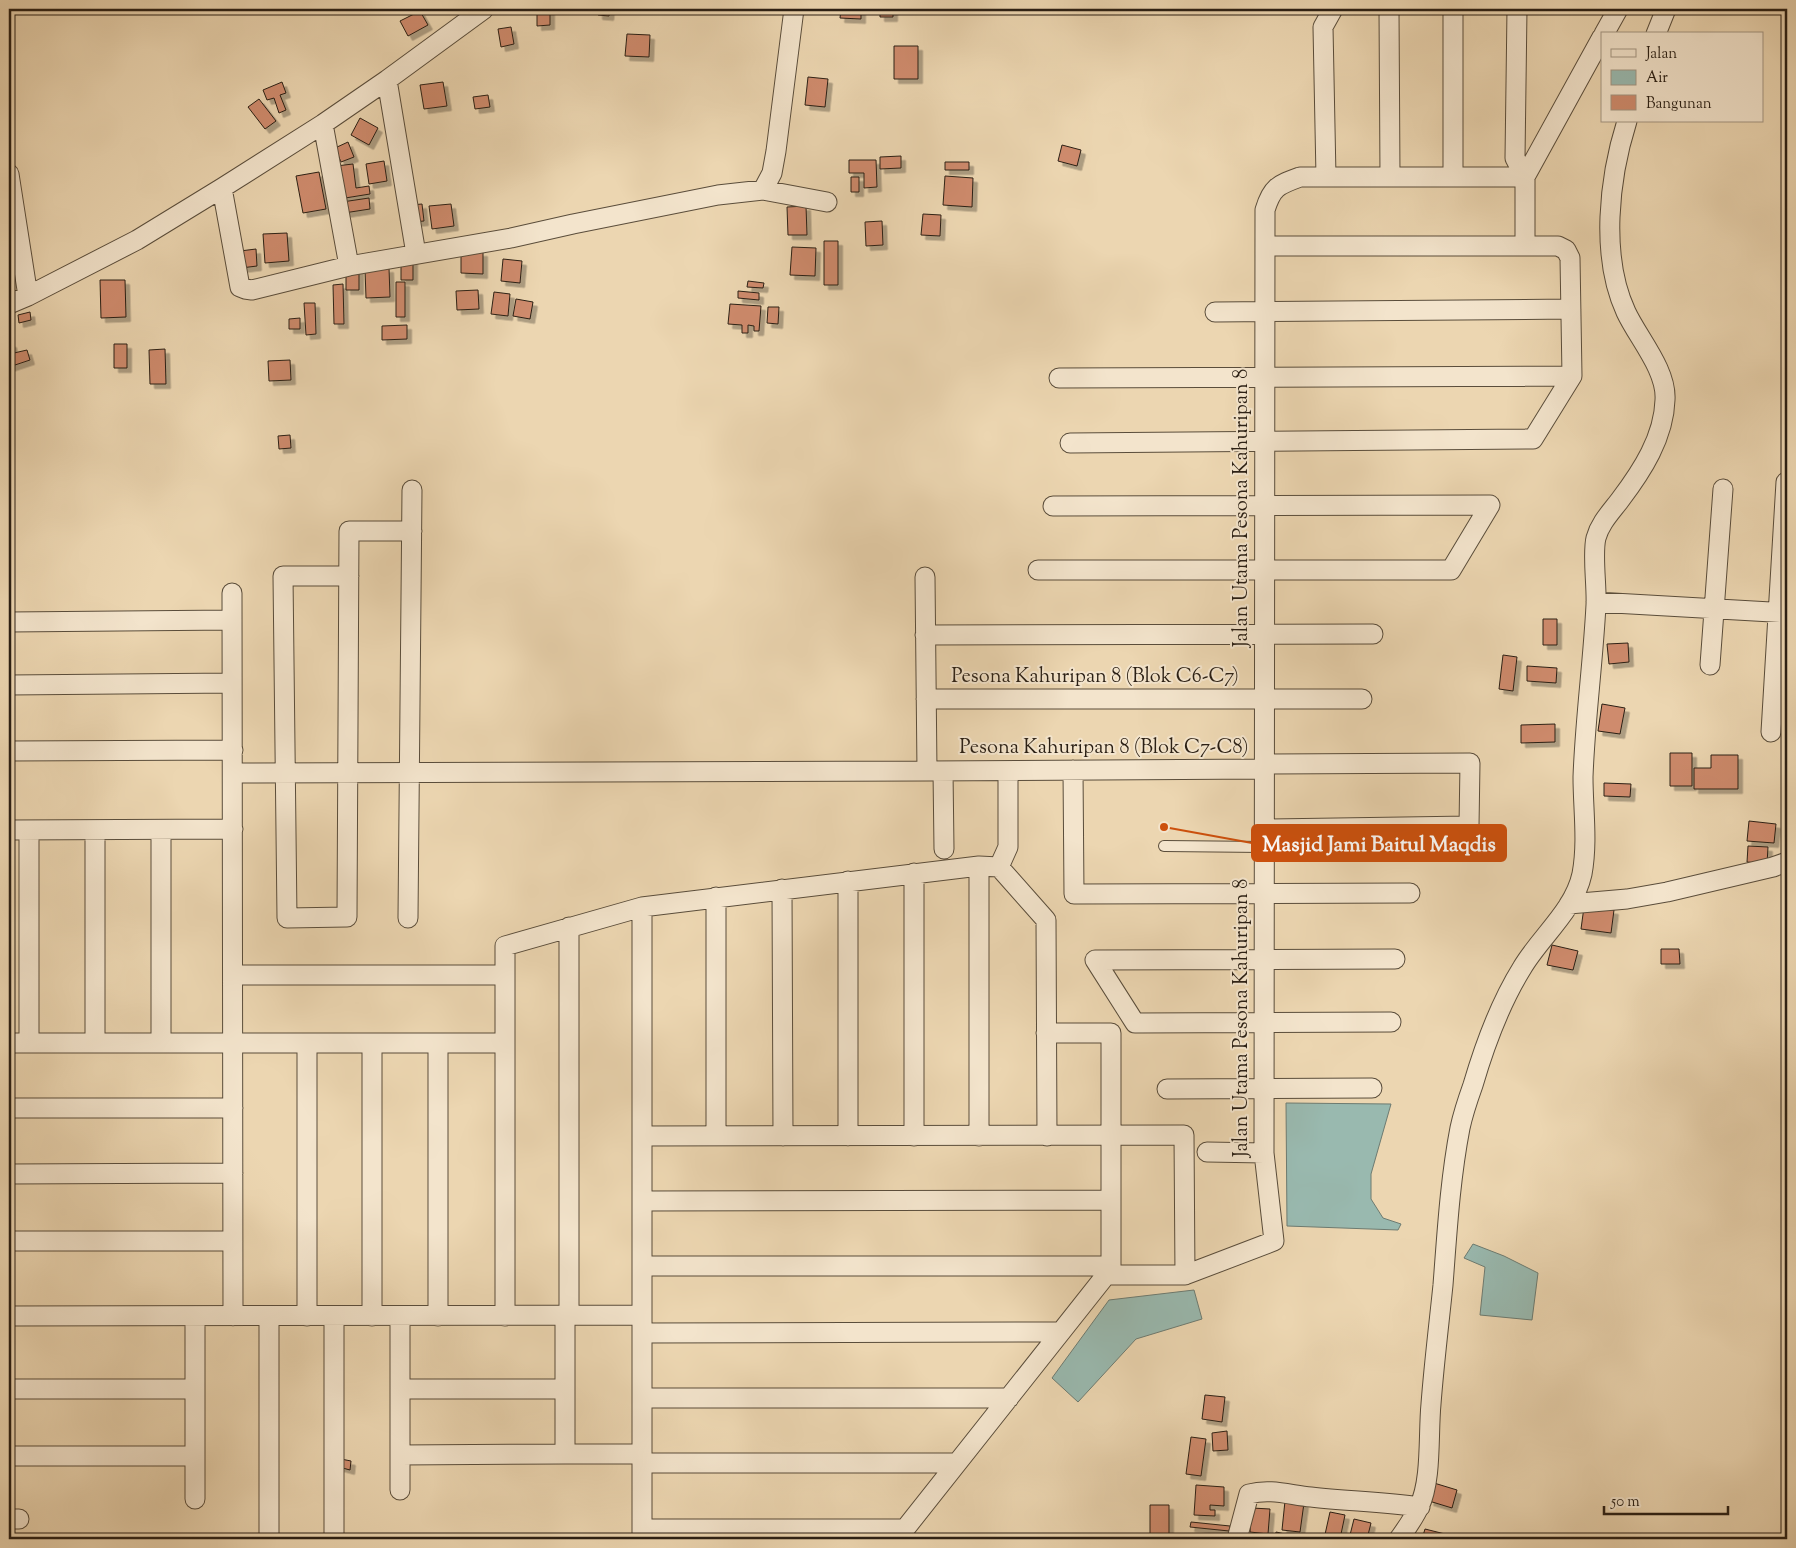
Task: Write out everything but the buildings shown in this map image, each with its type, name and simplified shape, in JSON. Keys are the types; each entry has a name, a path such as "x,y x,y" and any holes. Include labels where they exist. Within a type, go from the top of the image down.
{"street":[{"path":"9,304 137,240 222,188 323,124 484,9"},
{"path":"764,190 772,173 776,151 794,9"},
{"path":"1326,177 1323,27 1333,9"},
{"path":"1388,9 1390,177"},
{"path":"1453,9 1453,177"},
{"path":"1517,9 1515,158 1525,177 1526,246"},
{"path":"1605,32 1618,9"},
{"path":"1657,32 1666,9"},
{"path":"1525,177 1601,39"},
{"path":"387,80 416,254"},
{"path":"1399,1539 1420,1506 1428,1470 1430,1404 1438,1340 1446,1235 1460,1126 1484,1047 1509,990 1533,951 1569,904 1578,888 1582,875 1585,845 1584,772 1596,602 1596,536 1609,513 1626,492 1658,440 1666,401 1665,391 1656,366 1622,301 1616,283 1610,250 1614,172 1627,122"},
{"path":"323,124 348,266"},
{"path":"9,174 28,296"},
{"name":"Jalan Utama Pesona Kahuripan 8","path":"1184,1275 1274,1241 1264,1153 1265,210 1270,195 1282,184 1300,176 1525,177"},
{"path":"222,188 240,286 252,290 348,266 511,238 572,224 718,196 764,190 826,202"},
{"path":"1070,442 1533,439 1572,376 1570,258 1566,250 1558,246 1265,246"},
{"path":"1215,312 1571,309"},
{"path":"1059,378 1572,376"},
{"path":"1772,732 1782,613 1786,482"},
{"path":"1710,665 1723,489"},
{"path":"408,918 412,490"},
{"path":"1038,570 1452,570 1490,505 1053,506"},
{"path":"349,576 283,576 287,918 347,917 348,773 349,576 349,531 412,531"},
{"path":"925,577 926,699 944,849"},
{"path":"232,593 234,1316"},
{"path":"1596,602 1782,613"},
{"path":"9,622 232,620"},
{"path":"925,635 1373,634"},
{"path":"9,685 232,684"},
{"name":"Pesona Kahuripan 8 (Blok C6-C7)","path":"926,699 1362,699"},
{"path":"9,751 233,750"},
{"name":"Pesona Kahuripan 8 (Blok C7-C8)","path":"233,773 1008,771 1470,763 1469,826 1264,838"},
{"path":"1073,770 1074,894 1410,893"},
{"path":"999,867 1008,847 1008,771"},
{"path":"9,830 233,829"},
{"path":"29,830 29,1043"},
{"path":"94,830 94,1043"},
{"path":"161,830 161,1043"},
{"path":"1569,904 1627,899 1667,892 1787,862"},
{"path":"979,866 979,1136"},
{"path":"505,1316 505,946 642,907 914,873 979,866 999,867 1046,920 1047,1136"},
{"path":"914,873 914,1136"},
{"path":"848,881 848,1136"},
{"path":"782,889 783,1136"},
{"path":"716,897 716,1136"},
{"path":"642,907 642,1534 901,1534 1109,1270 1111,1033 1046,1033"},
{"path":"565,1454 569,927"},
{"path":"1392,1022 1135,1023 1095,960 1395,959"},
{"path":"233,975 505,975"},
{"path":"9,1043 505,1043"},
{"path":"307,1043 307,1316"},
{"path":"372,1043 372,1316"},
{"path":"438,1043 438,1316"},
{"path":"1168,1089 1372,1088"},
{"path":"9,1108 233,1108"},
{"path":"642,1136 1184,1136 1184,1275 1109,1270 642,1266"},
{"path":"1207,1152 1264,1153"},
{"path":"9,1174 234,1173"},
{"path":"642,1201 1111,1200"},
{"path":"9,1241 234,1241"},
{"path":"9,1316 567,1316 642,1324 1060,1332"},
{"path":"195,1316 195,1499"},
{"path":"269,1316 269,1539"},
{"path":"334,1316 334,1539"},
{"path":"400,1316 400,1490"},
{"path":"400,1389 565,1388"},
{"path":"9,1390 195,1389"},
{"path":"642,1398 1009,1398"},
{"path":"400,1454 565,1454 642,1459 957,1462"},
{"path":"9,1456 195,1456"},
{"path":"1237,1539 1249,1494 1256,1492 1268,1491 1308,1497 1420,1506"}],"lane":[{"path":"1164,846 1264,838"}],"water":[{"path":"1286,1103 1391,1104 1371,1174 1371,1199 1383,1218 1401,1224 1398,1230 1287,1226"},
{"path":"1473,1244 1504,1256 1538,1273 1532,1320 1480,1315 1485,1267 1464,1258"},
{"path":"1194,1290 1202,1319 1136,1339 1078,1402 1052,1378 1109,1300"}],"place":[{"name":"Masjid Jami Baitul Maqdis","path":"1164,827"}]}
